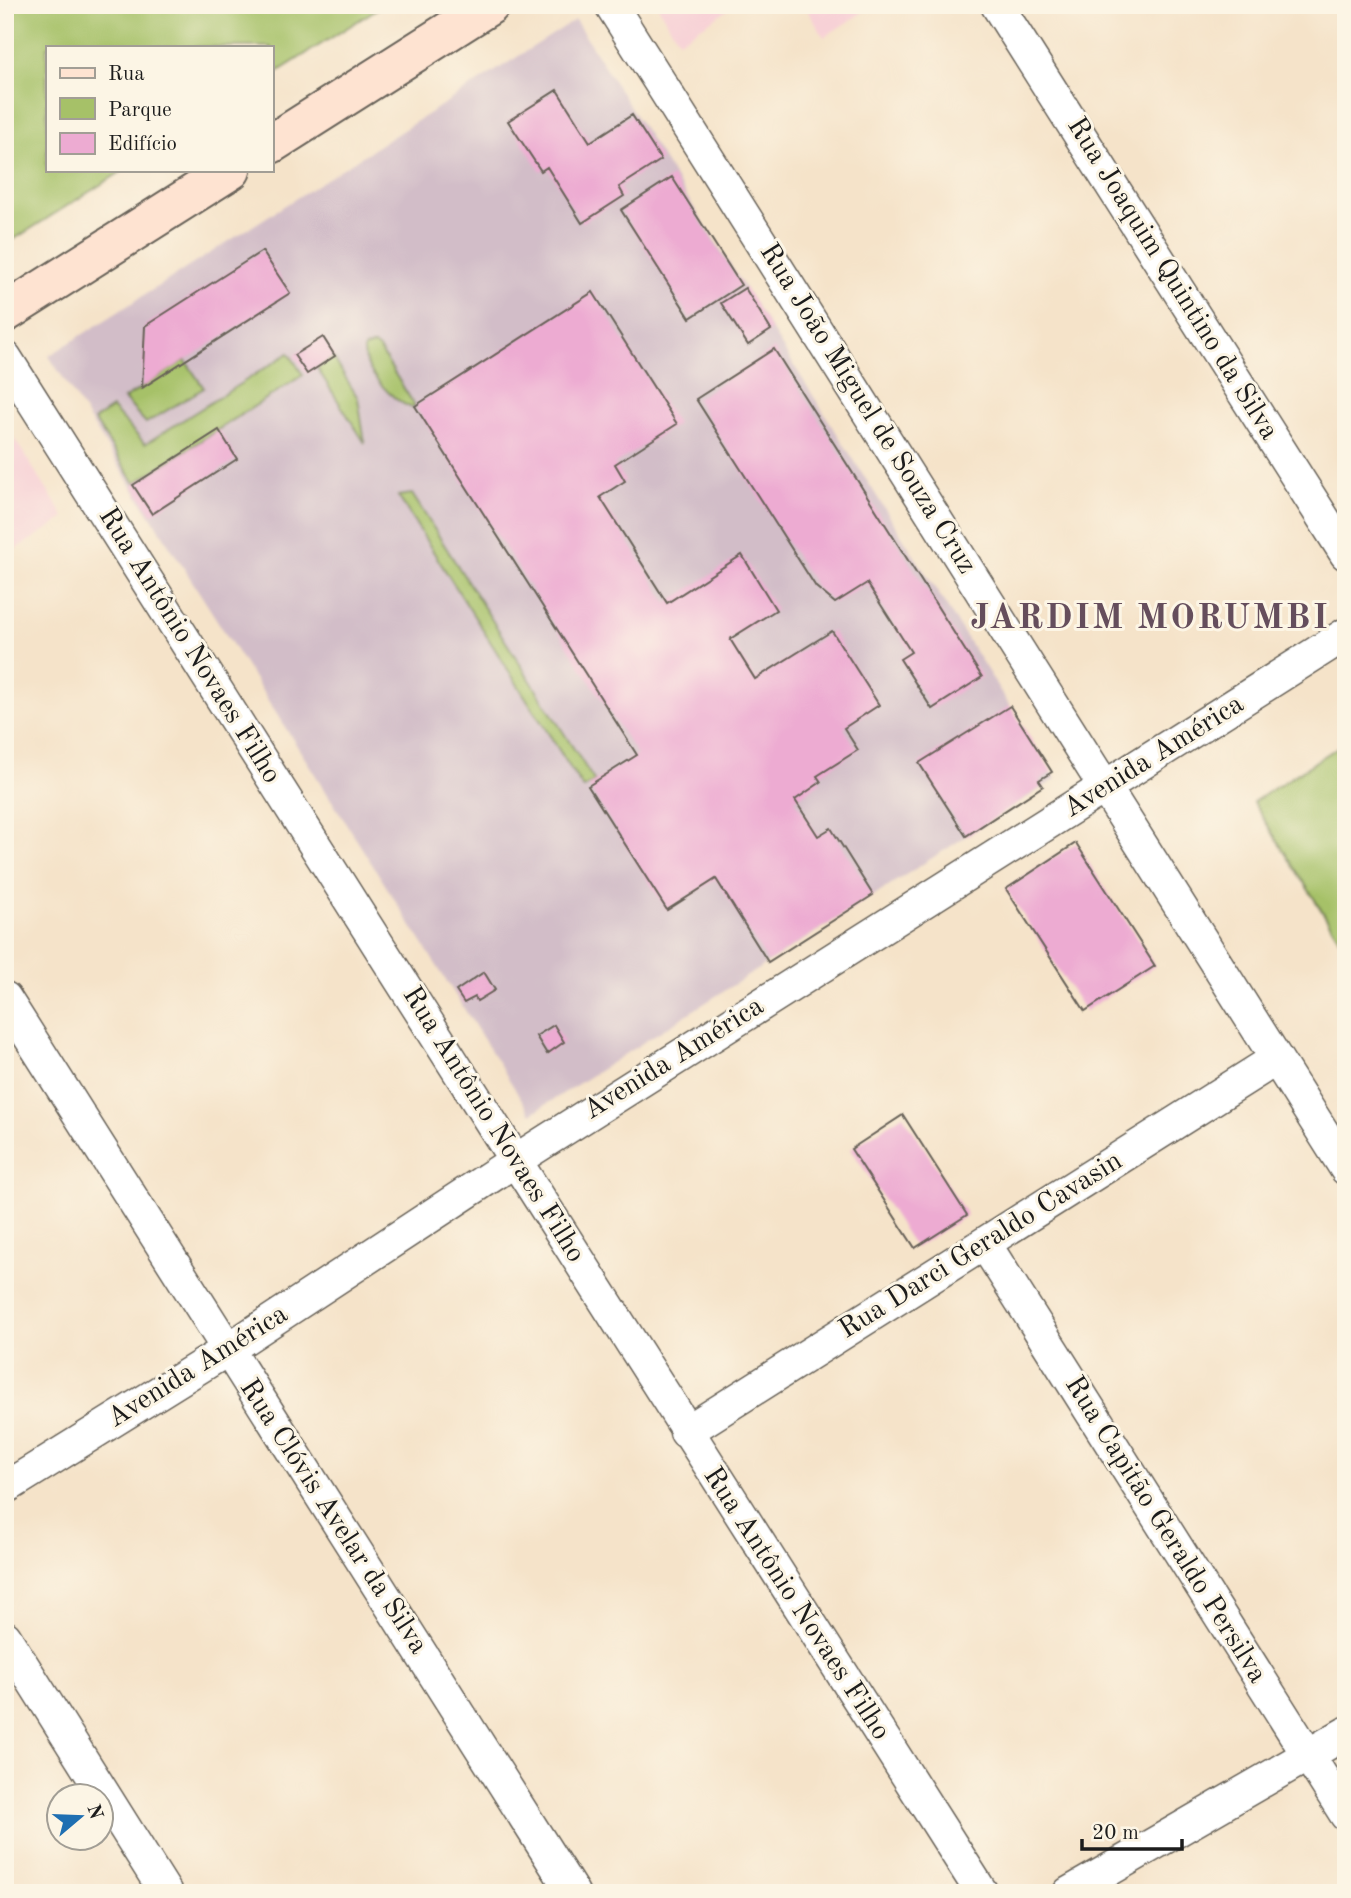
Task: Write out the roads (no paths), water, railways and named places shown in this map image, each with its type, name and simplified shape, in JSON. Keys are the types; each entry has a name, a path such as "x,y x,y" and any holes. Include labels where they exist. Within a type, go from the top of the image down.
{"main road":[{"path":"273,143 490,5"},
{"path":"5,313 228,172"}],"street":[{"name":"Rua João Miguel de Souza Cruz","path":"611,5 1346,1169"},
{"name":"Rua Joaquim Quintino da Silva","path":"998,5 1346,554"},
{"name":"Rua Antônio Novaes Filho","path":"5,357 686,1432 982,1893"},
{"name":"Avenida América","path":"5,1488 227,1350 516,1160 1346,634"},
{"name":"Rua Clóvis Avelar da Silva","path":"5,999 573,1893"},
{"name":"Rua Darci Geraldo Cavasin","path":"686,1432 1276,1059"},
{"name":"Rua Capitão Geraldo Persilva","path":"985,1244 1346,1815"},
{"path":"5,1637 166,1893"},
{"path":"1069,1893 1346,1733"}],"district":[{"name":"JARDIM MORUMBI","path":"1150,618"}]}
